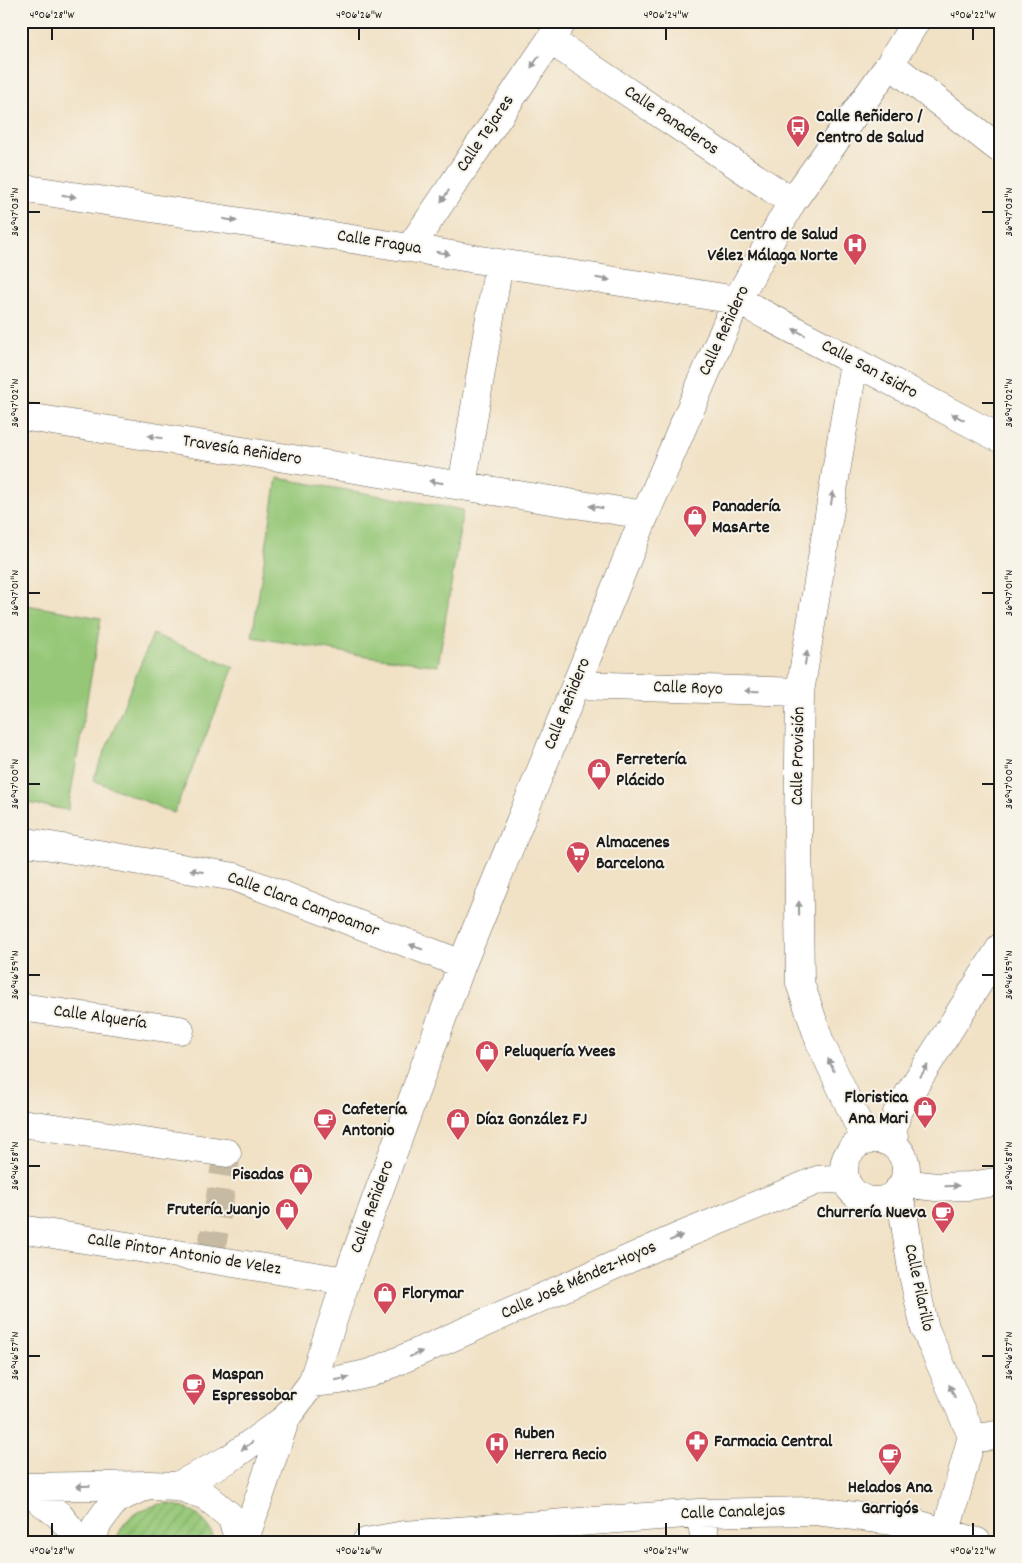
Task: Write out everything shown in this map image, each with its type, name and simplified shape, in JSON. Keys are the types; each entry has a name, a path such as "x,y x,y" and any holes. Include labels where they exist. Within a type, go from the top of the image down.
{"street":[{"name":"Calle Reñidero","path":"242,1542 286,1418 312,1383 346,1281 462,964 645,515 737,300 792,202 890,64 916,21"},
{"name":"Calle Panaderos","path":"556,30 792,202"},
{"name":"Calle Tejares","path":"410,248 556,30"},
{"path":"890,64 1001,150"},
{"name":"Calle Fragua","path":"21,188 737,300"},
{"path":"462,486 499,263"},
{"name":"Calle San Isidro","path":"737,300 1001,439"},
{"name":"Calle Provisión","path":"854,362 800,692 798,830 800,983 820,1042 866,1141"},
{"name":"Travesía Reñidero","path":"21,416 645,515"},
{"name":"Calle Royo","path":"576,685 800,692"},
{"name":"Calle Clara Campoamor","path":"21,841 235,877 462,964"},
{"path":"895,1146 893,1129 897,1113 1001,947"},
{"name":"Calle Alquería","path":"21,1007 180,1030"},
{"path":"21,1122 227,1153"},
{"path":"876,1139 895,1146 905,1163 906,1174 900,1187 889,1198 868,1200 859,1196 846,1181 844,1172 845,1161 850,1152 857,1145 876,1139"},
{"name":"Calle José Méndez-Hoyos","path":"312,1383 339,1380 371,1373 676,1238 818,1180 846,1181"},
{"path":"900,1187 970,1186 1001,1181"},
{"name":"Calle Pilarillo","path":"900,1187 912,1270 925,1330 972,1436"},
{"name":"Calle Pintor Antonio de Velez","path":"21,1229 346,1281"},
{"name":"Calle Reñidero","path":"177,1486 229,1459 286,1418"},
{"path":"946,1532 972,1436 1001,1434"},
{"path":"93,1542 96,1526 115,1500 149,1485"},
{"path":"22,1487 177,1486 206,1496 230,1517 242,1542"},
{"path":"22,1487 59,1515 81,1542"},
{"name":"Calle Canalejas","path":"366,1542 404,1535 699,1513 816,1511 917,1524 978,1542"},
{"path":"699,1513 706,1542"}],"green space":[{"path":"277,478 463,510 438,666 252,637"},
{"path":"21,604 101,618 68,810 21,802"},
{"path":"153,634 234,667 174,813 93,780"},
{"path":"166,1503 197,1515 212,1533 215,1542 116,1542 123,1525 134,1514 149,1507"}],"tunnel":[{"path":"210,1259 227,1153"}],"place":[{"name":"Calle Reñidero / Centro de Salud","path":"798,148"},
{"name":"Centro de Salud Vélez Málaga Norte","path":"855,266"},
{"name":"Panadería MasArte","path":"695,538"},
{"name":"Ferretería Plácido","path":"599,791"},
{"name":"Almacenes Barcelona","path":"578,874"},
{"name":"Peluquería Yvees","path":"487,1073"},
{"name":"Floristica Ana Mari","path":"925,1129"},
{"name":"Cafetería Antonio","path":"325,1141"},
{"name":"Díaz González FJ","path":"458,1141"},
{"name":"Pisadas","path":"301,1196"},
{"name":"Frutería Juanjo","path":"287,1231"},
{"name":"Churrería Nueva","path":"943,1234"},
{"name":"Florymar","path":"385,1315"},
{"name":"Maspan Espressobar","path":"194,1406"},
{"name":"Farmacia Central","path":"697,1463"},
{"name":"Ruben Herrera Recio","path":"497,1465"},
{"name":"Helados Ana Garrigós","path":"890,1476"}]}
